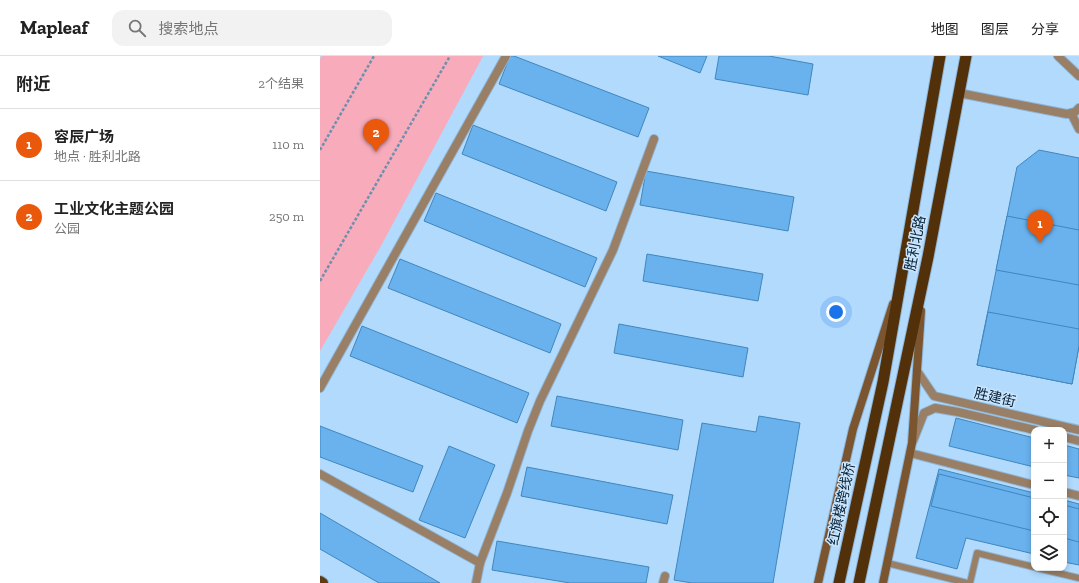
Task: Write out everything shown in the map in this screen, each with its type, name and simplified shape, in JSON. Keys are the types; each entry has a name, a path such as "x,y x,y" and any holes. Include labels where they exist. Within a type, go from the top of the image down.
{"highway":[{"name":"胜利北路","path":"872,432 883,382 940,56"},
{"name":"胜利北路","path":"859,583 923,284 966,56"},
{"name":"红旗楼跨线桥","path":"839,583 872,432"}],"main road":[{"path":"818,583 853,429 901,278"},
{"path":"883,583 912,443 923,284"}],"street":[{"path":"320,388 506,56"},
{"path":"1058,56 1079,76"},
{"path":"959,94 1067,114 1075,112 1079,108"},
{"path":"1071,113 1079,129"},
{"path":"476,583 480,563 508,493 540,401 613,250 654,139"},
{"name":"胜建街","path":"917,371 934,396 1079,430"},
{"name":"胜建街","path":"912,443 924,413 935,408 1031,429"},
{"path":"1067,438 1079,441"},
{"path":"910,452 1031,484"},
{"path":"320,474 480,563"},
{"path":"1067,493 1079,496"}],"lane":[{"path":"887,563 969,583 978,553 1031,566"},
{"path":"1050,571 1079,578"}],"path":[{"path":"320,150 374,56"},
{"path":"320,281 450,56"}],"shaded area":[{"path":"322,56 483,56 382,244 320,351 320,59"}],"building":[{"path":"510,56 514,56 649,108 638,137 499,84"},
{"path":"658,56 707,56 700,73"},
{"path":"719,56 769,56 813,64 808,95 715,79"},
{"path":"473,125 617,182 606,211 462,154"},
{"path":"1039,150 1079,158 1079,346 1072,384 977,365 1017,167"},
{"path":"646,171 794,197 788,231 640,205"},
{"path":"436,193 597,258 585,287 424,221"},
{"path":"1007,216 1079,230 1079,285 996,270"},
{"path":"647,254 763,274 758,301 643,281"},
{"path":"400,259 561,324 550,353 388,288"},
{"path":"988,312 1079,329 1079,346 1072,384 977,365"},
{"path":"619,324 748,348 743,377 614,353"},
{"path":"362,326 529,393 517,423 350,356"},
{"path":"557,396 683,420 678,450 551,426"},
{"path":"759,416 800,423 773,583 692,583 674,580 702,423 756,432"},
{"path":"956,418 1031,437 1031,466 949,446"},
{"path":"320,426 423,466 413,492 320,457"},
{"path":"449,446 495,465 465,538 419,520"},
{"path":"1067,446 1079,449 1079,478 1067,476"},
{"path":"527,467 673,495 667,524 521,496"},
{"path":"939,469 1031,492 1031,553 966,538 957,569 916,558"},
{"path":"939,474 1031,497 1031,530 931,506"},
{"path":"1067,501 1079,504 1079,565 1067,563"},
{"path":"1067,506 1079,509 1079,542 1067,539"},
{"path":"320,513 440,583 379,583 320,549"},
{"path":"497,541 649,567 646,583 570,583 492,570"}],"place":[{"name":"工业文化主题公园","path":"376,152"},
{"name":"容辰广场","path":"1040,243"}]}
